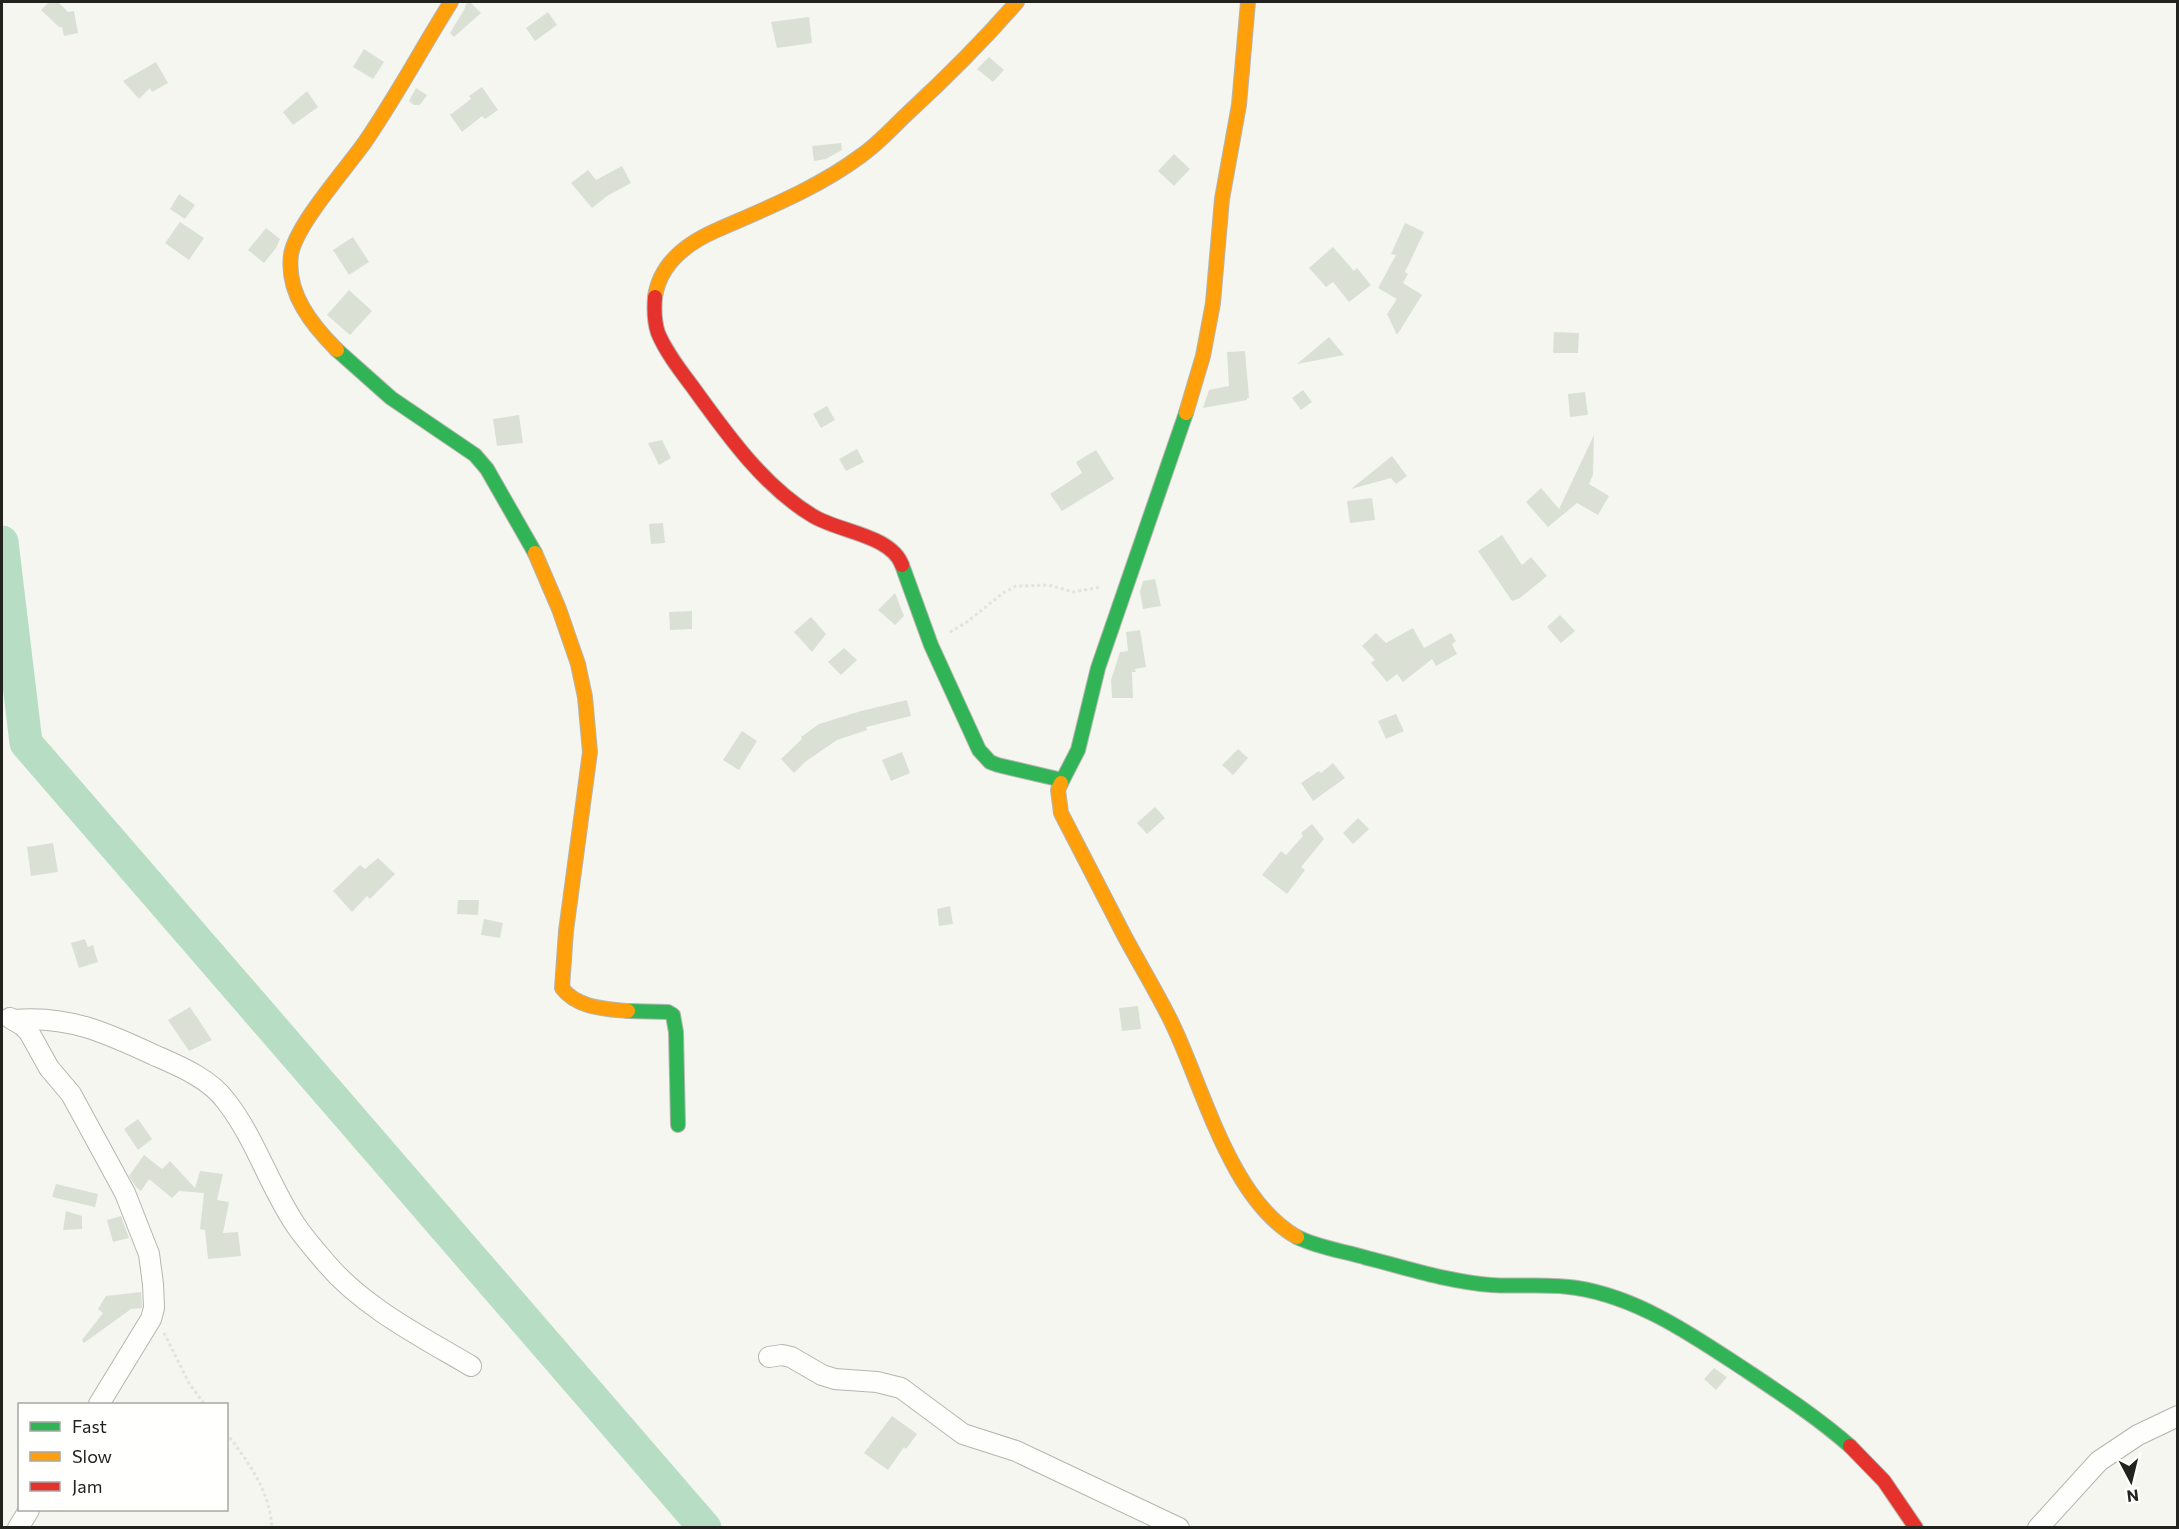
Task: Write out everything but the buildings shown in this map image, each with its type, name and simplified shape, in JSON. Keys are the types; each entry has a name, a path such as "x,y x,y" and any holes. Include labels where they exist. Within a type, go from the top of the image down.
{"street":[{"path":"451,2 366,140 300,230 291,253 291,270 299,301 314,327 348,362 391,398 475,455 502,492 531,543 559,609 578,664 585,697 590,752 566,931 562,988 564,994 570,999 594,1006 629,1012 668,1012 673,1015 676,1032 678,1125"},
{"path":"1017,2 965,60 857,159 761,211 697,239 681,250 660,279 655,297 655,320 657,331 664,344 694,390 731,438 778,489 825,523 875,539 894,551 903,566 931,645 972,736 990,762 1062,780"},
{"path":"1248,2 1239,105 1222,199 1209,329 1196,383 1098,668 1077,750 1062,780 1058,801 1062,813 1172,1023 1237,1170 1261,1205 1282,1227 1309,1243 1424,1273 1487,1285 1580,1288 1622,1300 1659,1318 1740,1366 1805,1410 1861,1457 1884,1481 1901,1502 1916,1527"},
{"path":"8,1018 29,1032 49,1068 71,1094 125,1193 149,1254 154,1308 151,1319 100,1403"},
{"path":"8,1018 48,1019 93,1028 185,1069 210,1085 226,1100 258,1153 295,1223 327,1264 357,1293 419,1335 471,1366"},
{"path":"769,1357 782,1355 791,1357 822,1375 836,1379 877,1382 901,1388 963,1434 1016,1451 1179,1527"},
{"path":"2038,1527 2099,1461 2138,1435 2178,1416"},
{"path":"18,1527 28,1511"}],"path":[{"path":"931,645 968,622 1004,592 1016,586 1049,585 1073,592 1126,583"},
{"path":"154,1308 189,1383 203,1403"},
{"path":"228,1436 247,1461 266,1496 272,1527"}],"waterway":[{"path":"2,542 26,743 705,1528"}],"traffic: fast":[{"path":"337,350 391,398 475,455 487,469 535,553"},
{"path":"1061,783 1078,750 1098,668 1186,413"},
{"path":"902,565 931,645 979,750 990,762 998,765 1062,780"},
{"path":"628,1011 668,1012 673,1015 676,1032 678,1125"},
{"path":"1297,1237 1323,1247 1460,1281 1491,1285 1545,1285 1577,1288 1623,1300 1666,1320 1707,1345 1800,1407 1850,1446"}],"traffic: slow":[{"path":"337,350 310,319 297,295 291,269 291,255 311,214 365,142 451,2"},
{"path":"655,297 658,285 669,264 695,241 828,178 868,150 951,72 1017,2"},
{"path":"1186,413 1203,356 1213,303 1222,199 1239,105 1248,2"},
{"path":"535,553 559,609 578,664 585,697 590,752 566,931 562,988 568,995 583,1004 628,1011"},
{"path":"1061,783 1058,790 1061,813 1170,1019 1220,1139 1253,1196 1273,1219 1297,1237"}],"traffic: jam":[{"path":"655,297 655,315 661,340 683,374 746,457 795,504 813,516 887,547 902,565"},
{"path":"1850,1446 1884,1481 1916,1528"}]}
